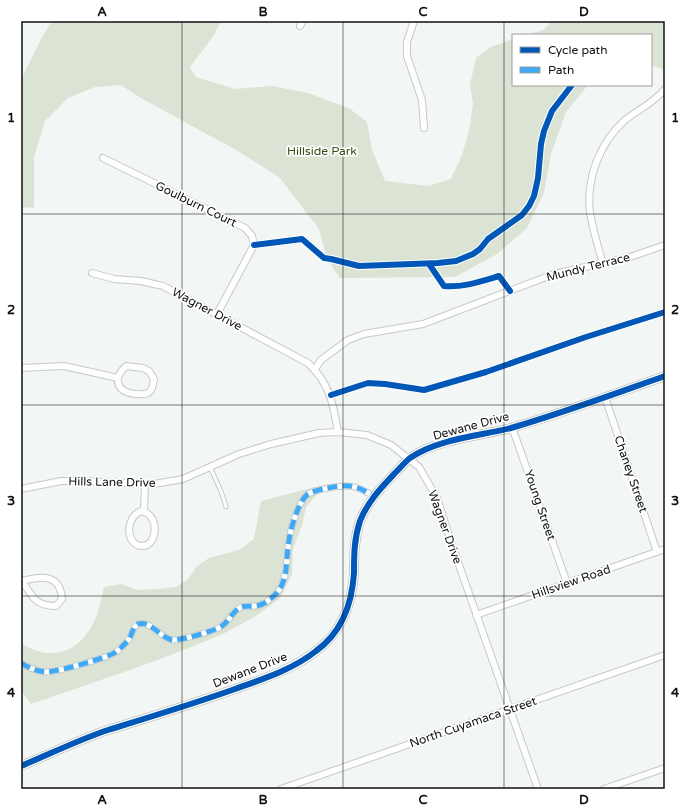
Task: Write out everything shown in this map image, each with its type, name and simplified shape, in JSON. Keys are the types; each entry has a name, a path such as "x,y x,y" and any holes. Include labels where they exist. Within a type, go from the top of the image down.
{"street":[{"path":"414,21 407,42 407,56 422,100 424,128"},
{"path":"602,264 589,202 591,182 596,163 604,145 616,129 631,116 659,97 665,89"},
{"name":"Goulburn Court","path":"103,158 245,228 252,236 254,245 217,314"},
{"name":"Mundy Terrace","path":"315,369 321,360 348,340 364,334 424,324 554,274 630,257 665,246"},
{"name":"Wagner Drive","path":"92,273 114,279 141,281 164,286 308,363 315,369 325,382 331,395 338,432 367,435 376,438 391,445 419,467 437,498 476,615 538,789"},
{"path":"21,368 64,366 118,378"},
{"path":"126,366 143,368 149,371 154,379 152,389 144,395 127,393 122,390 118,384 118,378 120,371 126,366"},
{"name":"Dewane Drive","path":"21,766 105,731 192,704 284,671 316,652 335,632 346,611 352,588 356,535 364,512 374,496 409,458 428,449 464,437 512,427 665,376"},
{"name":"Chaney Street","path":"605,397 657,552"},
{"name":"Young Street","path":"512,427 567,583"},
{"name":"Hills Lane Drive","path":"21,489 61,481 154,484 183,479 239,454 271,444 319,433 338,432"},
{"path":"144,512 145,484"},
{"path":"21,663 32,670 48,672 94,660 116,652 129,639 134,627 137,625 148,625 166,638 175,640 220,627 239,608 244,606 254,606 266,602 271,599 280,588 286,576 289,541 296,514 303,499 309,494 328,488 349,486 357,486 374,496"},
{"path":"141,511 144,512 150,515 154,521 153,538 147,545 141,546 135,544 131,539 130,525 134,515 141,511"},
{"name":"Hillsview Road","path":"476,615 665,549"},
{"path":"47,577 55,582 61,590 62,599 56,606 46,606 33,598 22,580 47,577"},
{"name":"North Cuyamaca Street","path":"281,789 665,655"},
{"path":"604,789 665,768"}],"lane":[{"path":"210,467 221,490 226,507"}],"green space":[{"name":"Hillside Park","path":"52,21 221,21 214,35 190,67 196,77 235,89 272,86 308,93 350,109 367,122 372,150 385,181 428,186 451,179 462,155 470,127 473,104 470,85 476,58 491,47 512,39 512,86 587,86 566,112 551,154 544,192 527,228 497,254 455,277 340,278 327,259 319,229 279,177 238,151 139,97 121,85 95,87 68,98 45,121 34,157 34,208 21,207 21,80 41,39"},
{"path":"552,21 665,21 665,69 652,66 652,34 530,34 543,30"},
{"path":"315,487 316,496 306,507 302,525 293,549 292,574 280,598 259,614 223,634 171,655 31,704 21,691 21,644 45,653 65,651 85,637 94,622 104,587 121,584 137,590 176,587 188,579 197,566 209,558 239,550 254,539 261,501"}],"marked path":[{"path":"21,663 33,669 46,672 103,658 111,655 121,648 129,639 135,627 138,624 143,623 152,627 164,637 173,640 183,639 218,628 222,626 239,608 264,603 281,587 286,573 292,525 303,499 308,494 326,488 352,486 374,496"}],"cycle path":[{"path":"254,245 302,239 324,258 359,266 438,263 456,261 473,254 480,249 488,239 522,215 529,206 534,196 538,178 541,144 544,131 552,111 571,86"},
{"path":"429,264 444,286 465,285 499,276 510,291"},
{"path":"331,395 368,383 424,390 486,372 586,337 665,312"},
{"path":"21,766 108,730 267,678 297,664 325,644 338,627 348,607 353,585 357,534 363,514 380,489 410,458 433,446 445,442 511,428 665,376"}]}
